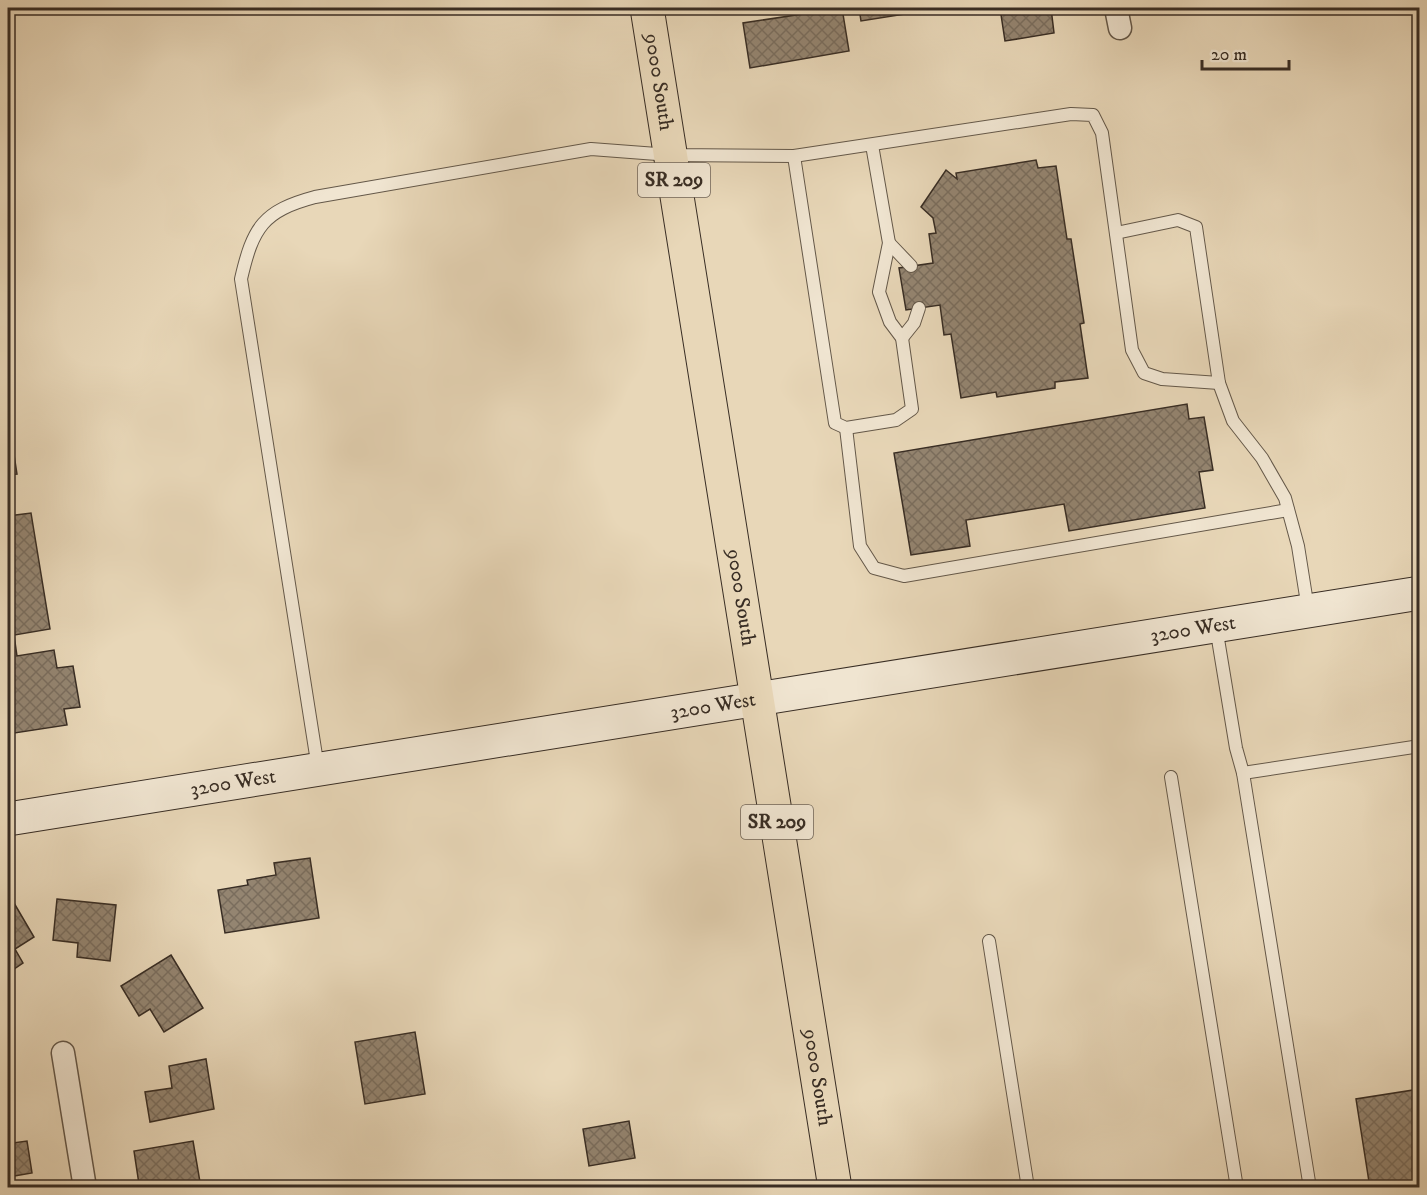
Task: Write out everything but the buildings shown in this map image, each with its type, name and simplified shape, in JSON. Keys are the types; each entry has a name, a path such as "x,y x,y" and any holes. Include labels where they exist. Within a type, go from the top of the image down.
{"main road":[{"name":"9000 South","path":"647,8 836,1188"}],"street":[{"name":"3200 West","path":"8,819 1419,593"},
{"path":"63,1053 85,1188"}],"lane":[{"path":"319,769 241,279 257,230 272,214 289,204 315,197 591,149 670,155 794,156 1071,114 1093,115 1102,133 1132,350 1144,373 1162,379 1219,383"},
{"path":"794,156 836,423 846,428 896,420 912,410 902,338 890,322 879,292 889,243 872,145"},
{"path":"1116,233 1178,220 1196,227 1219,383 1233,421 1262,458 1285,498 1298,546 1308,611"},
{"path":"889,243 911,266"},
{"path":"902,338 914,324 919,308"},
{"path":"846,428 860,546 874,568 904,576 1288,510"},
{"path":"1216,625 1236,748 1243,773 1310,1188"},
{"path":"1243,773 1419,746"},
{"path":"1171,777 1237,1188"},
{"path":"989,941 1028,1188"}]}
